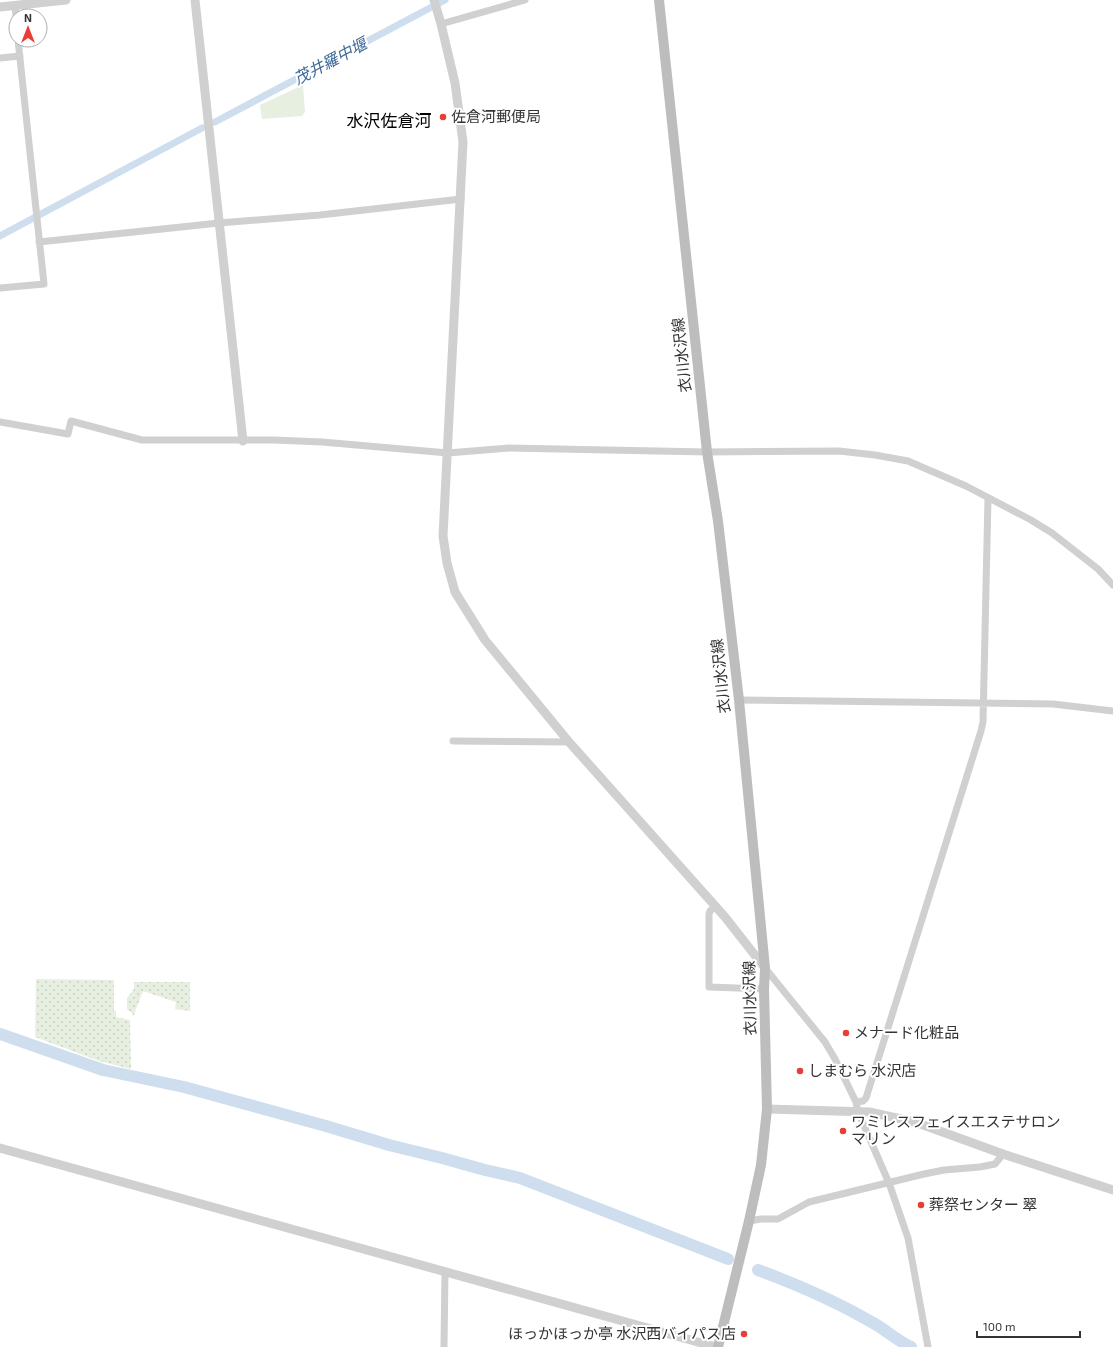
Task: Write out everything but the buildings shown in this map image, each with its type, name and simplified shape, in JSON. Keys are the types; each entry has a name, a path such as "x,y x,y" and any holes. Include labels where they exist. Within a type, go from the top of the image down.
{"main road":[{"name":"衣川水沢線","path":"659,0 708,452 718,521 739,700 765,968 764,989 767,1109 761,1165 749,1221 717,1347"}],"street":[{"path":"0,7 66,0"},
{"path":"195,0 243,441"},
{"path":"441,24 525,0"},
{"path":"435,4 456,83 463,142 443,536 447,563 455,592 485,640 569,742 716,906 825,1042 836,1059 856,1102 858,1112 889,1183 908,1238 928,1347"},
{"path":"0,288 44,284 19,48"},
{"path":"0,58 20,56"},
{"path":"40,242 219,223 320,215 461,199"},
{"path":"0,422 68,434 71,421 142,440 274,440 322,442 448,453 509,448 708,452 839,451 875,455 908,461 966,486 1031,520 1052,533 1098,569 1113,585"},
{"path":"856,1102 863,1101 866,1098 975,752 983,722 988,498"},
{"path":"739,700 1053,704 1113,711"},
{"path":"453,741 569,742"},
{"path":"716,906 710,911 709,914 709,987 764,989"},
{"path":"767,1109 869,1112 915,1122 1003,1154 1113,1190"},
{"path":"0,1148 717,1347"},
{"path":"749,1221 778,1219 809,1202 944,1170 980,1167 995,1164 1003,1154"},
{"path":"444,1347 445,1271"}],"shaded area":[{"path":"303,85 305,112 302,116 262,119 260,105"},
{"path":"36,979 114,980 114,1011 116,1011 116,1017 130,1020 131,1069 99,1061 35,1037"},
{"path":"134,982 190,982 190,1011 175,1009 176,1002 143,991 133,1017 132,1013 127,1009 127,998 134,989"}],"waterway":[{"name":"茂井羅中堰","path":"215,122 445,0"},
{"name":"茂井羅中堰","path":"0,236 202,128"},
{"path":"0,1034 103,1070 184,1087 389,1145 520,1178 728,1259"},
{"path":"758,1270 803,1288 846,1308 875,1324 911,1347"}],"place":[{"name":"佐倉河郵便局","path":"443,117"},
{"name":"メナード化粧品","path":"846,1033"},
{"name":"しまむら 水沢店","path":"800,1071"},
{"name":"ワミレスフェイスエステサロン マリン","path":"843,1131"},
{"name":"葬祭センター 翠","path":"921,1205"},
{"name":"ほっかほっか亭 水沢西バイパス店","path":"744,1334"}],"district":[{"name":"水沢佐倉河","path":"389,121"}]}
